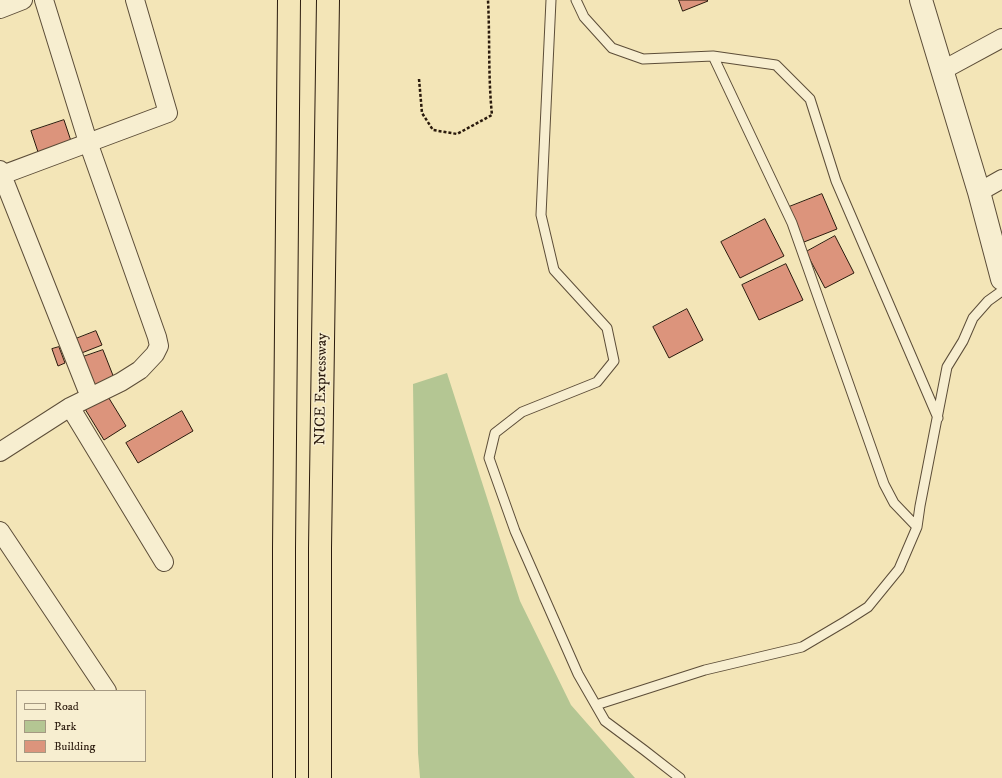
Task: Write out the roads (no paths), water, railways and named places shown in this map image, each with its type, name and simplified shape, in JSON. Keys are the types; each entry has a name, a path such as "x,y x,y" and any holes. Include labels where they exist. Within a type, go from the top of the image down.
{"highway":[{"path":"284,778 284,540 289,0"},
{"name":"NICE Expressway","path":"320,778 320,548 328,0"}],"street":[{"path":"0,9 24,0"},
{"path":"0,452 70,407 121,382 140,370 155,354 159,346 158,337 88,142 44,0"},
{"path":"90,397 1,173 168,113 135,0"},
{"path":"921,0 979,192 1002,279"},
{"path":"943,70 1002,38"},
{"path":"979,192 1002,179"},
{"path":"70,407 164,562"},
{"path":"0,531 106,690"}],"lane":[{"path":"551,0 541,214 554,270 607,328 614,361 597,382 522,412 495,433 490,458 515,531 578,674 605,721 680,778"},
{"path":"576,0 584,17 612,48 643,59 713,56 776,65 810,99 836,181 938,418"},
{"path":"713,56 792,223 884,484 894,503 917,527"},
{"path":"596,705 705,670 802,647 868,606 899,569 917,527 947,367 963,341 973,318 988,301 1002,291"}]}
